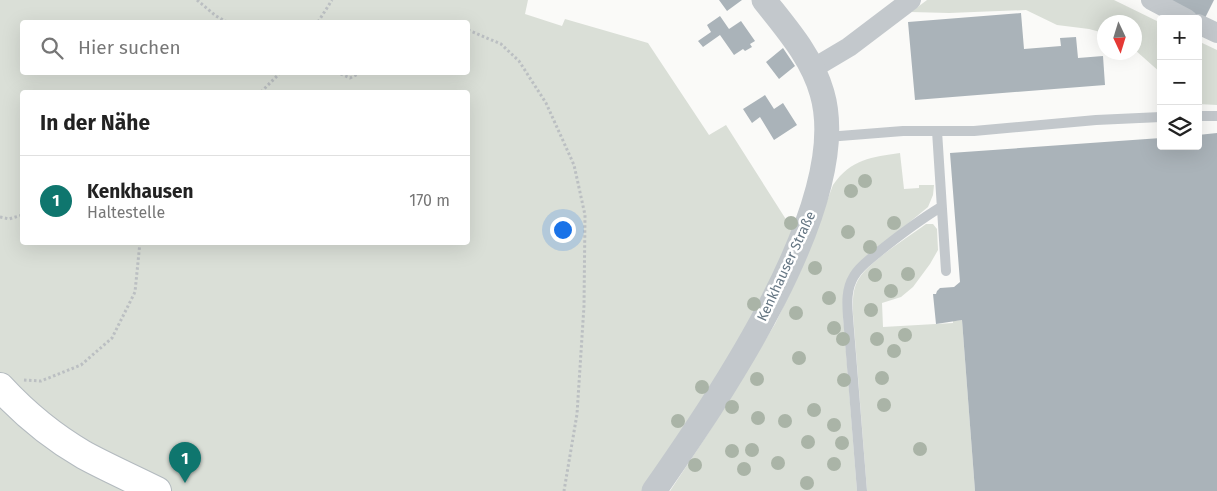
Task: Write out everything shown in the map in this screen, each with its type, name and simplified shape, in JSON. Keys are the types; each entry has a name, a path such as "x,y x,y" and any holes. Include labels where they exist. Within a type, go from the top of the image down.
{"main road":[{"path":"8,383 16,403 66,444 103,465 157,491"}],"street":[{"name":"Kenkhauser Straße","path":"654,491 708,410 774,298 794,256 813,208 822,174 827,137 824,99 812,69 795,40 764,0"},
{"path":"812,69 849,47 911,0"},
{"path":"1151,0 1180,15"},
{"path":"1202,26 1217,33"}],"lane":[{"path":"1202,116 1217,116"},
{"path":"827,137 903,131 974,131 1096,120 1157,117"},
{"path":"937,131 946,271"},
{"path":"862,491 848,317 847,296 850,285 854,276 864,265 911,227 941,207"}],"path":[{"path":"197,0 223,20"},
{"path":"319,20 332,0"},
{"path":"470,31 501,44 519,62 546,103 574,164 585,214 584,306 577,414 564,491"},
{"path":"264,90 278,75"},
{"path":"343,75 350,78 356,75"},
{"path":"0,217 9,219 20,216"},
{"path":"8,383 41,381 81,365 112,338 135,292 140,245"}],"shaded area":[{"path":"0,0 528,0 525,14 562,26 565,19 648,43 709,135 726,125 794,232 779,266 743,332 644,491 0,491"},
{"path":"927,0 1114,0 1157,21 1157,69 1142,56 1142,15 1097,15 1097,31 1057,25 1026,10 949,13 911,12"},
{"path":"1202,43 1217,50 1217,105 1202,104"},
{"path":"900,153 904,189 919,188 919,185 934,185 933,195 928,207 860,263 843,294 857,491 670,491 709,432 775,324 801,270 833,185 847,170 863,161"},
{"path":"926,224 933,224 937,229 938,250 913,287 901,297 882,303 883,327 953,323 953,321 962,320 975,491 867,491 853,314 854,290 857,282 869,267"}],"building":[{"path":"719,0 742,0 727,11"},
{"path":"1167,0 1214,0 1204,20 1202,15 1195,15"},
{"path":"1021,13 1024,49 1061,46 1060,38 1076,37 1078,58 1097,56 1097,60 1103,60 1105,85 915,100 908,22"},
{"path":"720,16 729,29 741,21 755,41 750,44 752,47 745,51 743,49 734,55 720,35 703,47 698,41 711,32 707,25"},
{"path":"783,48 795,66 779,79 766,62"},
{"path":"765,95 774,109 783,103 797,125 774,140 760,117 752,123 743,109"},
{"path":"1217,133 1217,491 975,491 962,320 936,324 933,294 936,294 940,288 954,287 960,282 950,153 1157,138 1157,150 1202,150 1202,135"}],"place":[{"name":"Kenkhausen","path":"185,483"}]}
